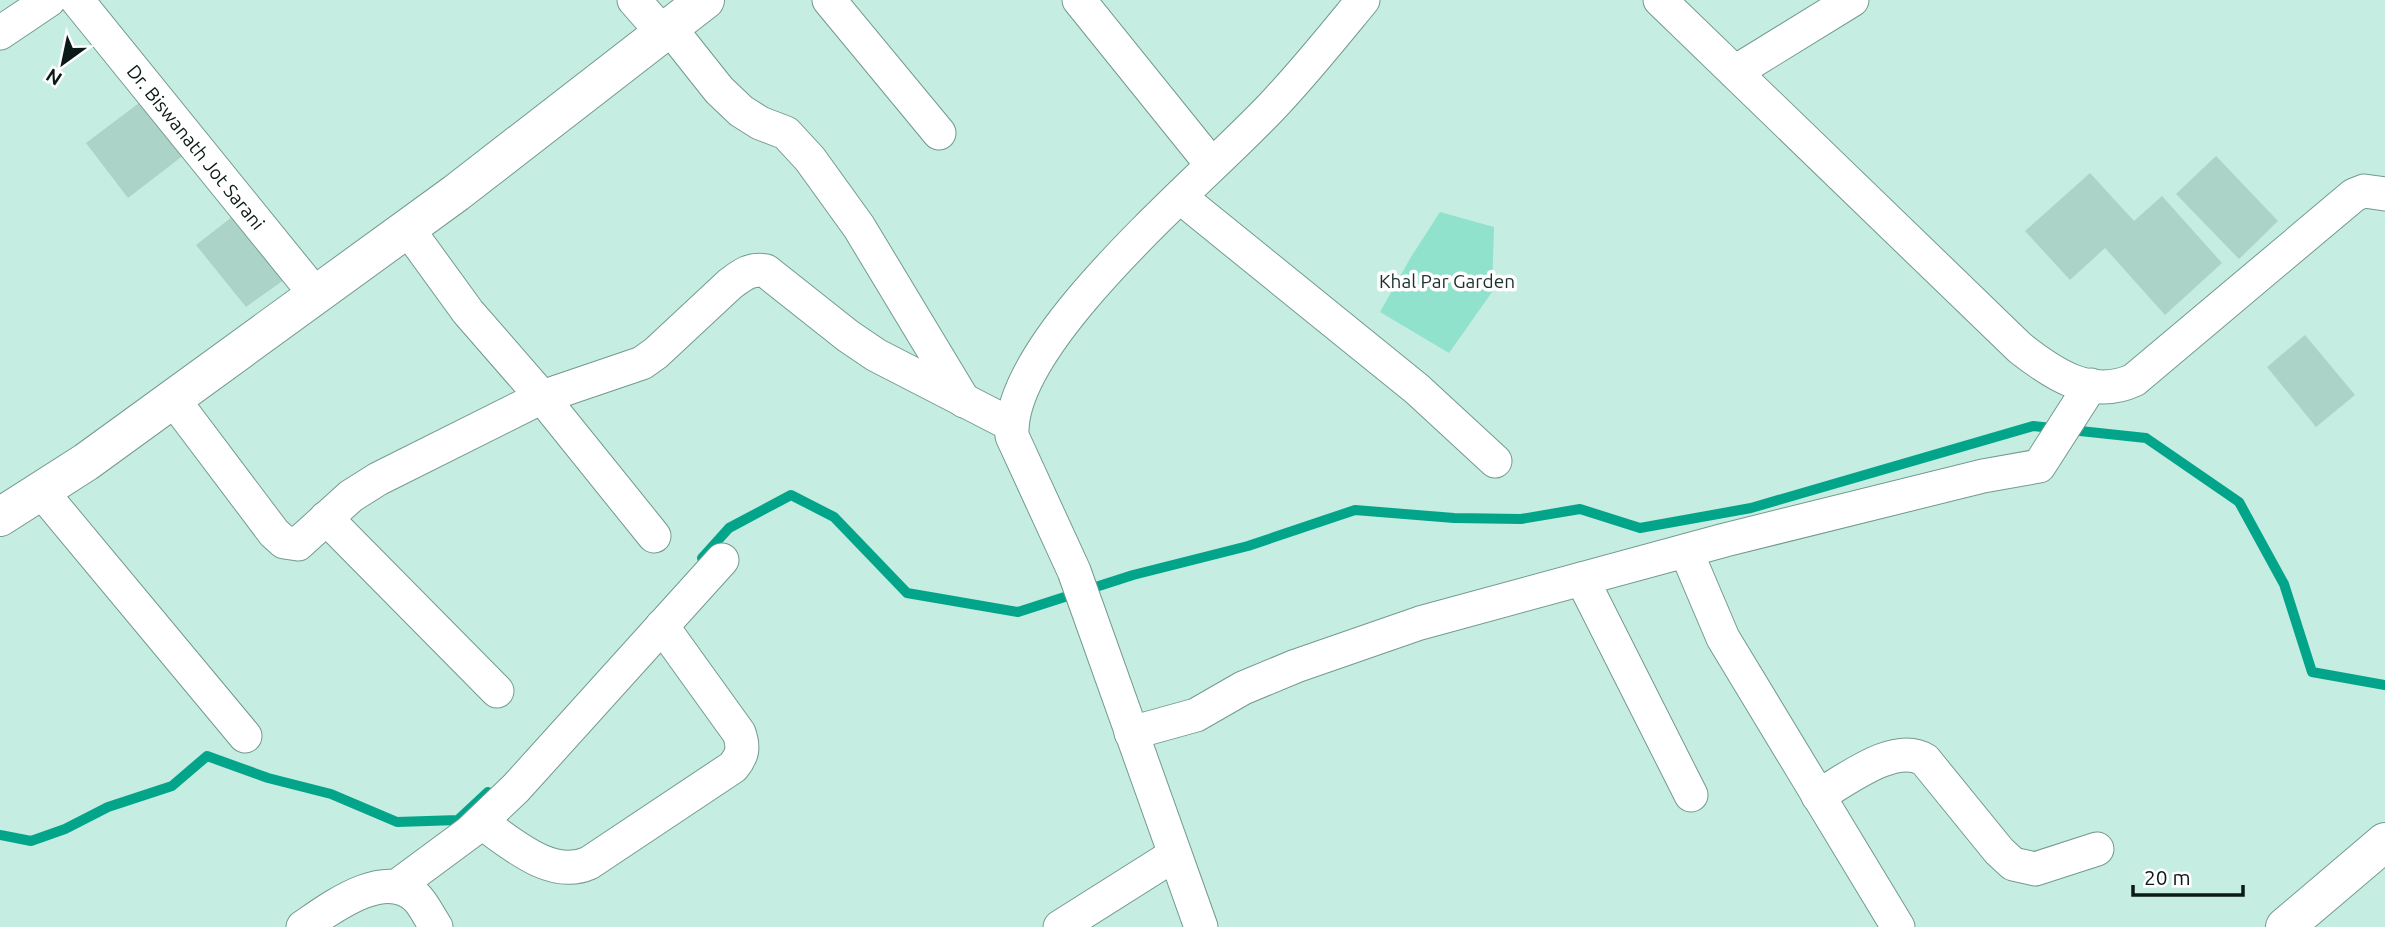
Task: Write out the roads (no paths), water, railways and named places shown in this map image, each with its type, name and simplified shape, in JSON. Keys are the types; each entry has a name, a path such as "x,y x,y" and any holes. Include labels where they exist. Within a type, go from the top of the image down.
{"street":[{"path":"0,33 49,0"},
{"name":"Dr. Biswanath Jot Sarani","path":"77,0 316,295"},
{"path":"634,0 666,30 741,111 760,123 786,133 810,159 859,227 964,401"},
{"path":"0,517 86,462 407,229 705,0"},
{"path":"829,0 939,133"},
{"path":"1079,0 1212,165"},
{"path":"1201,927 1074,571 1012,436 1012,425 1017,397 1022,387 1060,325 1079,301 1277,102 1363,0"},
{"path":"1660,0 2020,348 2067,380 2091,386 2115,387 2134,380 2354,195 2364,191 2385,194"},
{"path":"1735,72 1850,0"},
{"path":"1180,197 1407,381 1495,461"},
{"path":"407,229 468,312 542,397 654,536"},
{"path":"173,399 280,540 298,544 351,496 378,479 542,397 642,363 730,284 755,269 766,271 848,337 876,355 1012,425"},
{"path":"1130,733 1196,715 1243,688 1296,666 1420,623 1686,551 1983,476 2039,466 2091,386"},
{"path":"41,491 245,736"},
{"path":"326,518 497,691"},
{"path":"1686,551 1723,638 1898,927"},
{"path":"397,887 481,822 516,788 722,560"},
{"path":"1582,579 1691,795"},
{"path":"481,822 526,853 565,869 576,869 589,863 733,766 741,757 743,744 739,733 662,626"},
{"path":"1818,796 1885,758 1912,753 1925,760 1999,851 2014,864 2035,869 2096,849"},
{"path":"2285,927 2385,842"},
{"path":"1059,927 1174,855"},
{"path":"303,927 340,903 382,886 397,887 417,898 436,927"}],"waterway":[{"path":"702,558 729,528 791,495 834,517 907,593 1018,612 1133,575 1248,546 1355,510 1454,518 1521,519 1580,509 1640,528 1751,508 2033,426 2146,438 2239,502 2284,584 2312,672 2385,685"},
{"path":"0,835 31,841 65,829 108,807 172,786 207,756 268,778 331,794 397,822 458,820 488,792"}],"park label":[{"name":"Khal Par Garden","path":"1447,281"}]}
